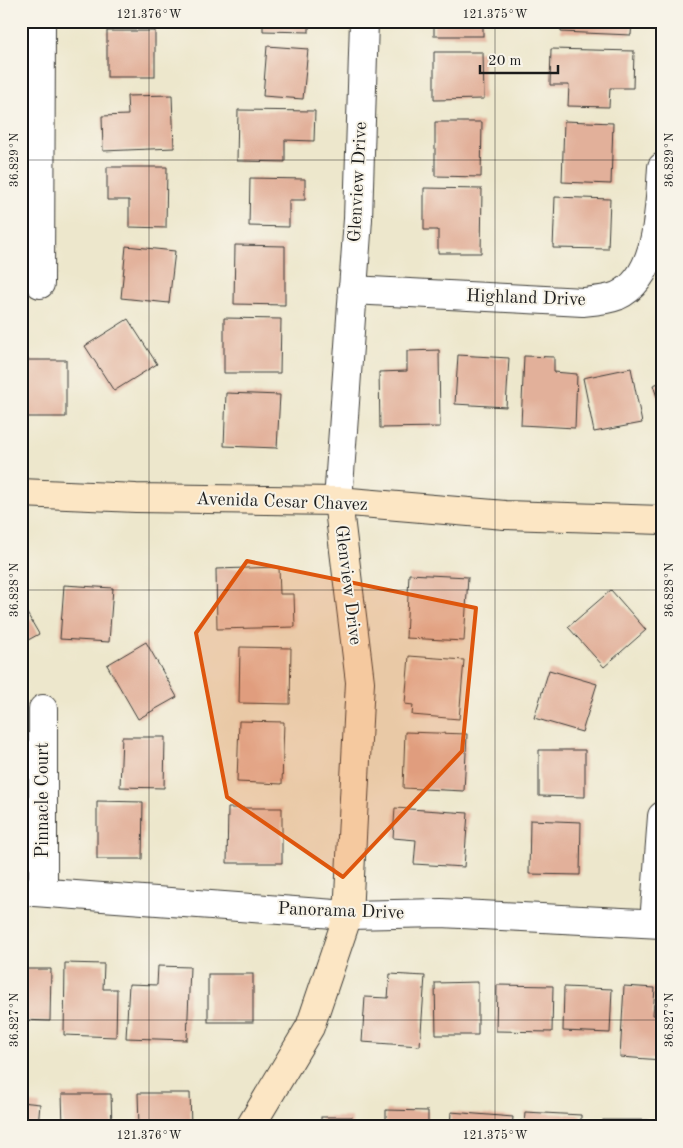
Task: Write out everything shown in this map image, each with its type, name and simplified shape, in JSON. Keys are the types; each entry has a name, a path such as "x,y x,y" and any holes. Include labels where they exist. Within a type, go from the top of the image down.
{"street":[{"path":"40,284 41,21"},
{"name":"Glenview Drive","path":"250,1127 310,1027 348,915 360,682 338,501 358,219 364,21"},
{"name":"Highland Drive","path":"352,290 583,302 617,296 634,285 648,264 653,246 662,167"},
{"name":"Avenida Cesar Chavez","path":"21,493 136,498 338,501 505,515 662,520"},
{"name":"Pinnacle Court","path":"32,891 44,710"},
{"path":"658,923 662,816"},
{"name":"Panorama Drive","path":"32,891 348,915 441,913 658,923"}],"highlighted area":[{"path":"247,561 476,608 462,751 343,877 227,797 196,633"}],"building":[{"path":"263,21 309,21 309,32 263,31"},
{"path":"434,21 483,21 483,36 434,36"},
{"path":"561,21 632,21 631,35 561,32"},
{"path":"107,31 155,31 155,77 107,77"},
{"path":"267,46 308,49 303,99 263,96"},
{"path":"551,49 634,51 633,88 610,88 609,107 568,106 569,85 550,85"},
{"path":"434,52 483,52 484,99 434,100"},
{"path":"172,95 174,148 103,151 102,116 128,115 127,96"},
{"path":"238,110 315,111 314,141 285,140 285,162 237,161"},
{"path":"564,121 613,123 611,184 562,182"},
{"path":"435,122 482,122 481,177 435,176"},
{"path":"107,167 167,167 166,228 129,227 129,200 107,200"},
{"path":"250,178 305,179 305,200 289,200 289,227 249,226"},
{"path":"424,188 482,189 481,253 438,253 438,230 424,230"},
{"path":"555,197 610,199 608,249 553,248"},
{"path":"235,245 285,246 285,305 234,304"},
{"path":"126,246 175,251 169,303 121,298"},
{"path":"224,318 281,319 280,373 224,373"},
{"path":"128,319 157,364 114,391 85,346"},
{"path":"439,350 440,427 380,428 379,372 407,371 407,351"},
{"path":"458,355 509,358 506,407 455,404"},
{"path":"524,356 554,357 554,372 577,374 575,428 521,425"},
{"path":"23,360 66,360 66,417 21,417"},
{"path":"631,368 642,423 594,432 583,378"},
{"path":"662,382 662,409 661,409 653,385"},
{"path":"226,393 280,395 277,448 224,446"},
{"path":"279,567 280,594 294,594 295,627 217,629 216,569"},
{"path":"409,574 468,577 464,641 406,638"},
{"path":"64,585 113,588 109,642 60,639"},
{"path":"611,590 646,630 604,667 568,627"},
{"path":"21,603 39,634 21,644"},
{"path":"146,642 177,697 138,719 107,665"},
{"path":"240,647 291,648 290,704 239,703"},
{"path":"409,656 464,660 459,719 412,715 413,705 405,704"},
{"path":"549,670 597,684 582,732 534,718"},
{"path":"239,721 284,722 282,784 237,782"},
{"path":"405,732 467,734 464,791 403,788"},
{"path":"122,737 165,737 164,788 120,787"},
{"path":"539,750 585,750 585,797 539,796"},
{"path":"97,801 143,802 142,859 97,859"},
{"path":"228,808 282,808 282,863 227,863"},
{"path":"395,808 468,813 464,867 414,864 416,840 393,838"},
{"path":"530,820 581,822 580,875 529,874"},
{"path":"65,963 104,964 103,989 117,989 116,1037 64,1035"},
{"path":"158,966 190,967 187,1040 126,1038 129,984 157,985"},
{"path":"21,969 51,969 50,1021 21,1020"},
{"path":"208,974 253,974 253,1022 208,1022"},
{"path":"390,974 425,976 420,1046 362,1042 365,997 388,998"},
{"path":"478,982 478,1035 436,1035 435,983"},
{"path":"497,985 553,986 552,1032 496,1031"},
{"path":"624,986 655,988 653,1015 662,1016 662,1060 620,1057"},
{"path":"564,987 612,989 610,1033 563,1031"},
{"path":"138,1093 190,1093 191,1127 139,1127"},
{"path":"62,1094 111,1094 112,1127 63,1127"},
{"path":"21,1102 40,1104 38,1127 21,1127"},
{"path":"386,1110 428,1111 428,1127 386,1127"},
{"path":"451,1112 513,1117 512,1127 450,1127"},
{"path":"525,1112 581,1115 581,1127 524,1127"},
{"path":"321,1117 352,1117 352,1127 321,1127"},
{"path":"603,1120 648,1120 648,1127 603,1127"}]}
